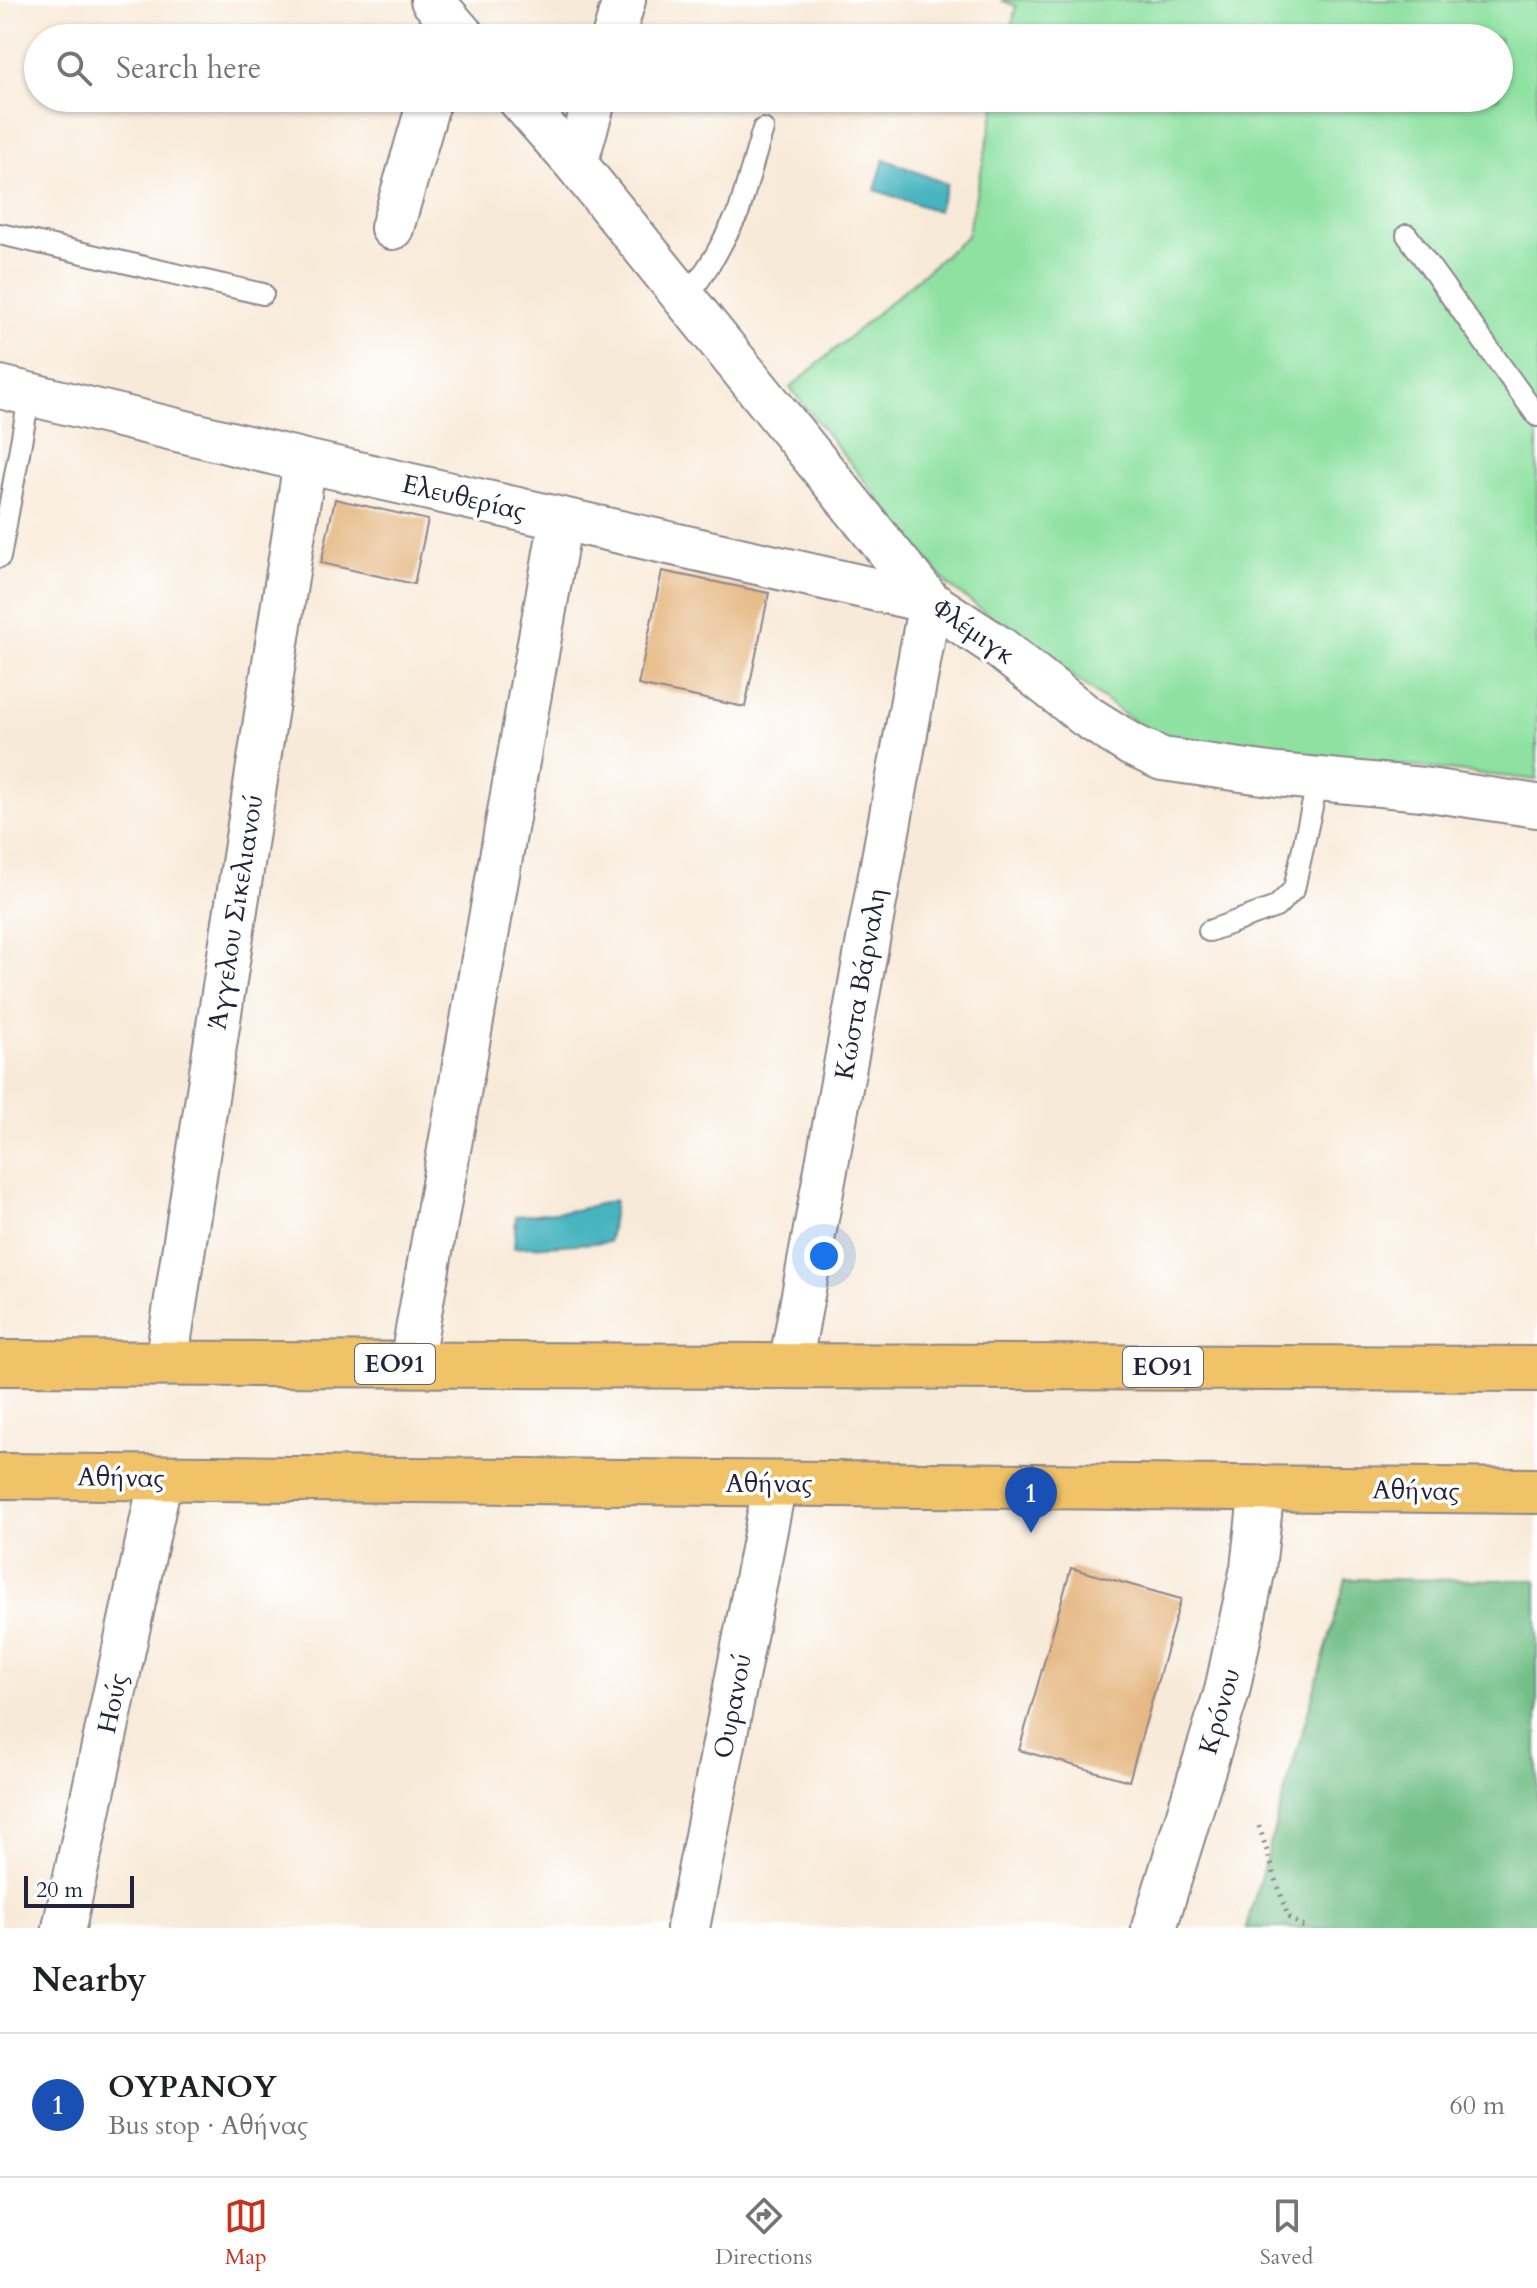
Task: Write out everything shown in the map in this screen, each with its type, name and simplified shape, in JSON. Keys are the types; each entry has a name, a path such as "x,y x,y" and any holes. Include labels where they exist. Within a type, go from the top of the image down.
{"highway":[{"name":"ΕΟ91","path":"0,1363 1537,1369"},
{"name":"Αθήνας","path":"0,1476 1537,1491"}],"street":[{"path":"617,24 624,0"},
{"path":"392,228 426,112"},
{"name":"Φλέμιγκ","path":"530,112 576,164 930,602 1000,648 1086,716 1132,745 1162,759 1208,767 1422,789 1537,806"},
{"path":"576,164 591,112"},
{"name":"Ελευθερίας","path":"15,390 305,461 930,602"},
{"name":"Άγγελου Σικελιανού","path":"166,1364 305,461"},
{"path":"411,1364 561,519"},
{"name":"Κώστα Βάρναλη","path":"790,1366 930,602"},
{"name":"Ηούς","path":"64,1928 161,1477"},
{"name":"Ουρανού","path":"688,1928 775,1483"},
{"name":"Κρόνου","path":"1154,1928 1227,1691 1253,1568 1262,1488"}],"lane":[{"path":"686,300 715,256 739,211 763,129"},
{"path":"0,234 263,294"},
{"path":"1407,235 1537,416"},
{"path":"0,557 15,390"},
{"path":"1209,931 1276,907 1294,889 1318,779"}],"path":[{"path":"1259,1826 1288,1917 1306,1928"}],"green space":[{"path":"1001,0 1537,0 1537,780 1158,739 948,585 790,388 967,236 994,112 1513,112 1513,24 1012,24 1016,6"},
{"path":"1346,1579 1537,1580 1537,1928 1246,1928"}],"water":[{"path":"884,159 947,184 937,211 875,190"},
{"path":"615,1200 609,1242 514,1248 516,1216 575,1210"}],"building":[{"path":"335,499 428,520 414,584 321,563"},
{"path":"662,571 769,593 745,707 638,685"},
{"path":"1071,1568 1181,1599 1129,1781 1019,1750"}],"place":[{"name":"ΟΥΡΑΝΟΥ","path":"1031,1533"}]}
